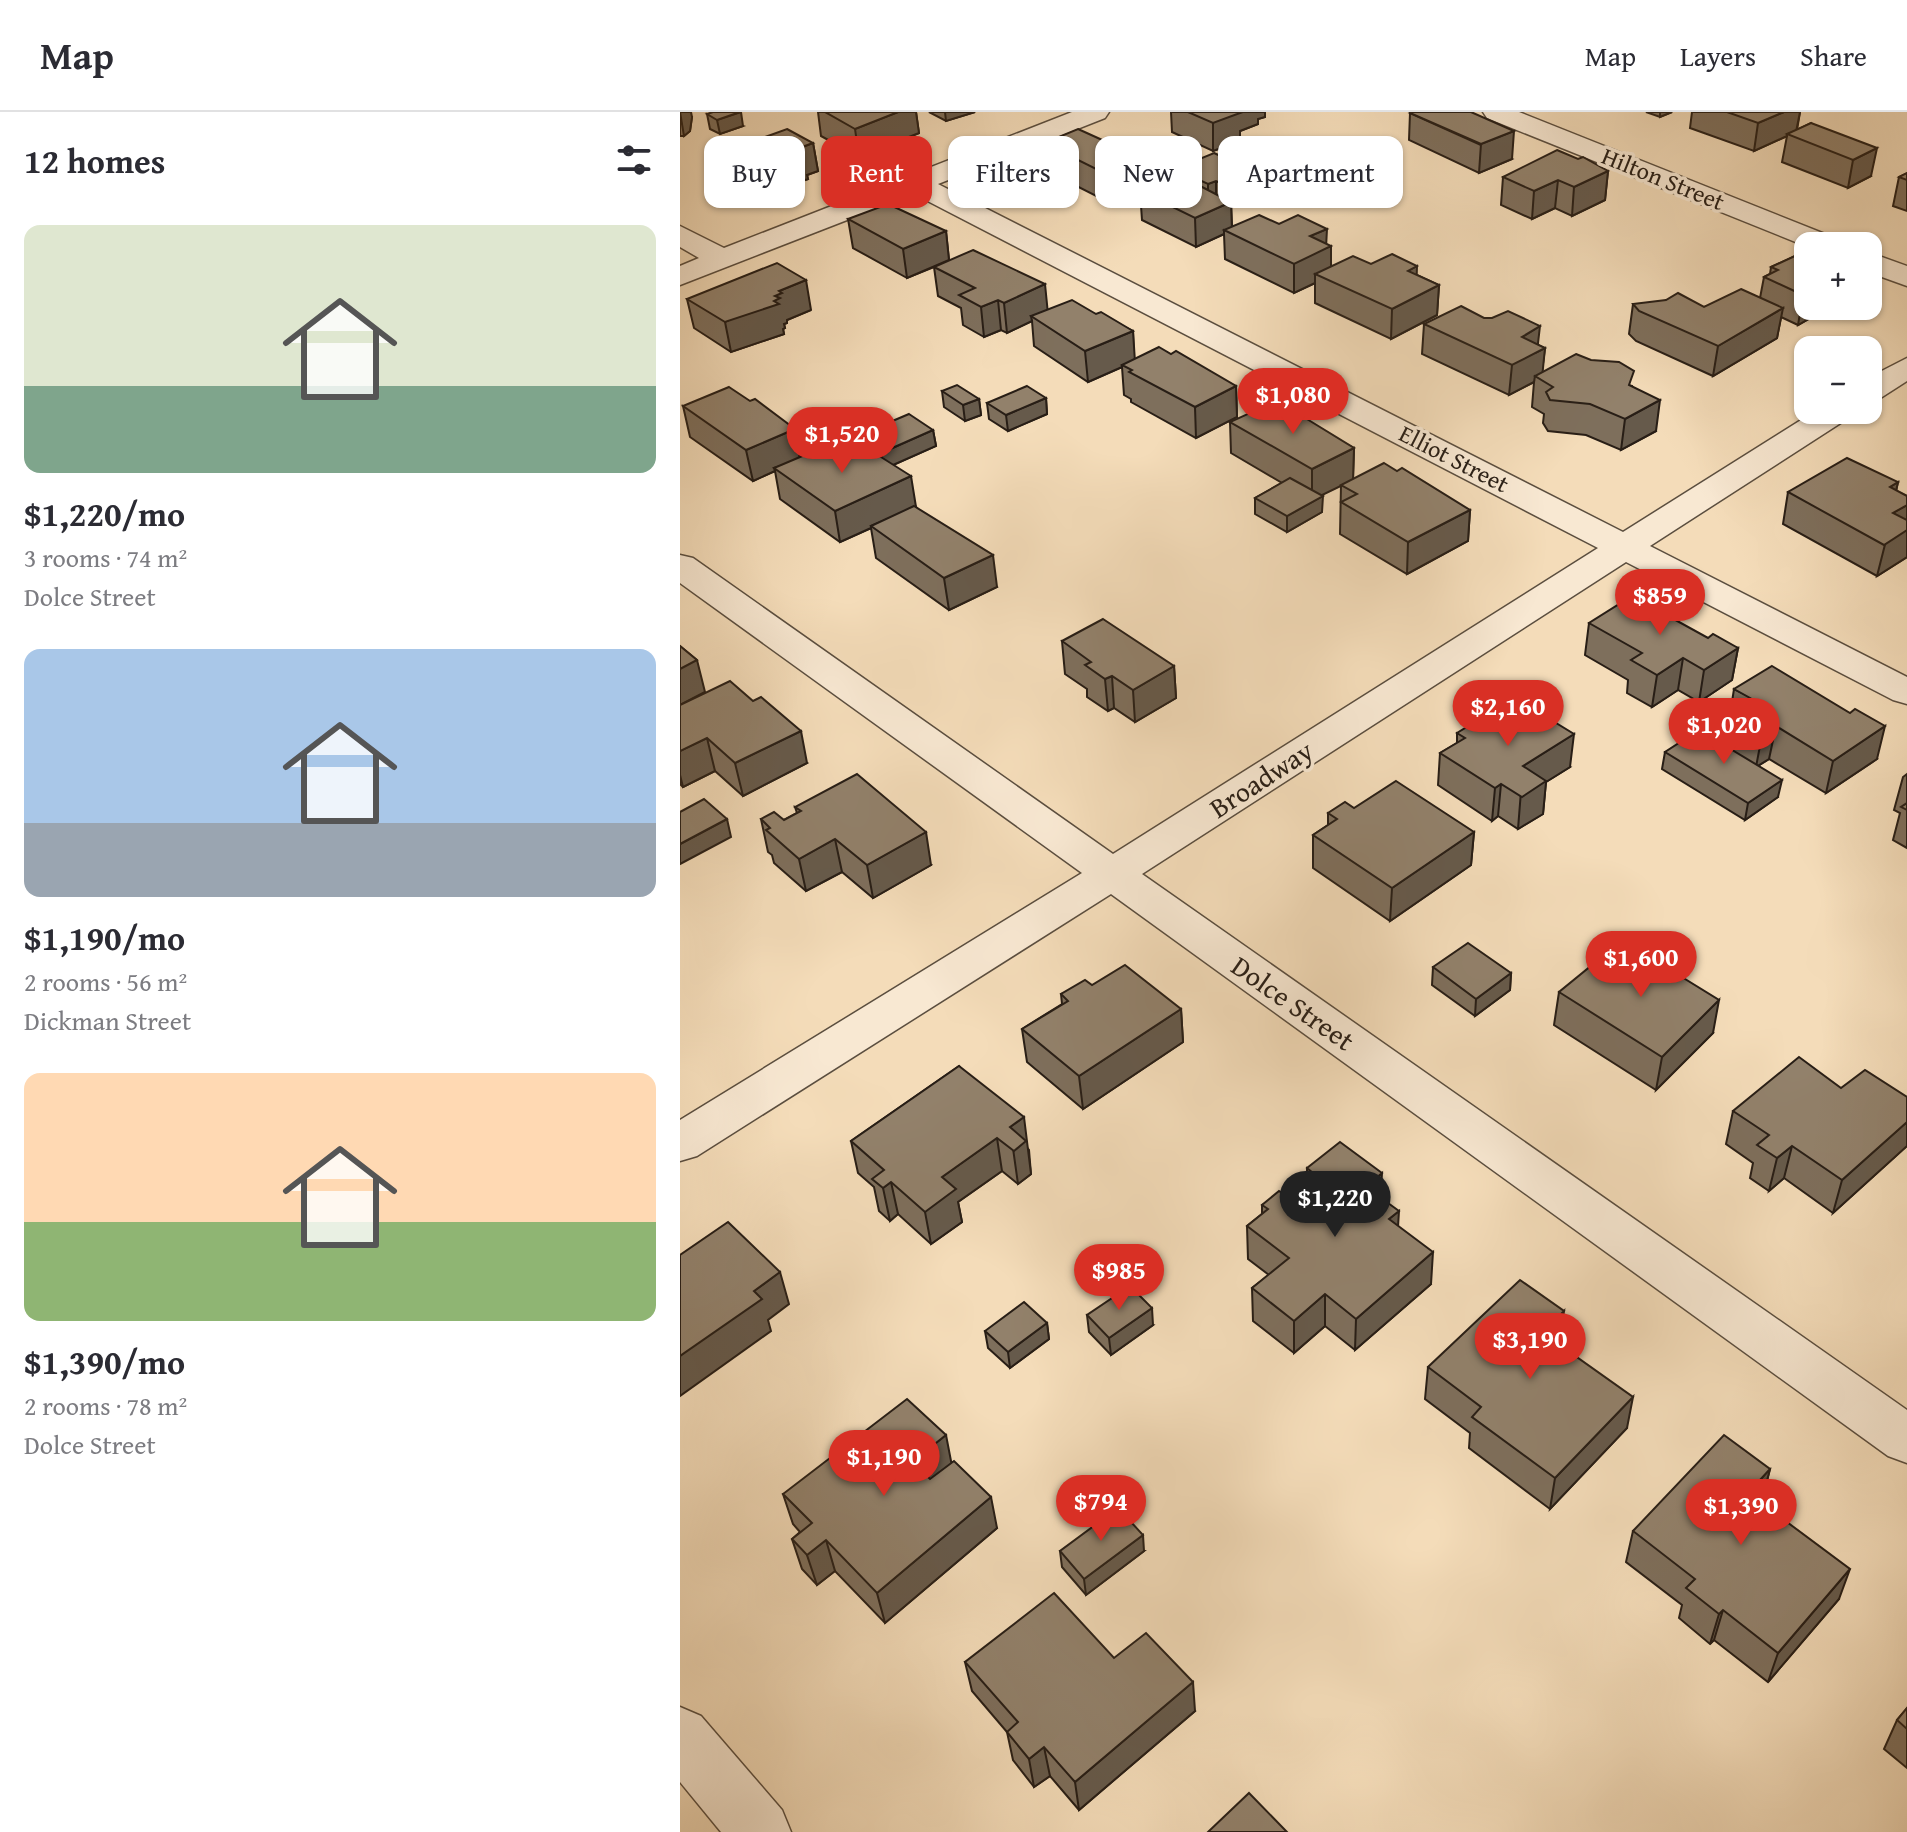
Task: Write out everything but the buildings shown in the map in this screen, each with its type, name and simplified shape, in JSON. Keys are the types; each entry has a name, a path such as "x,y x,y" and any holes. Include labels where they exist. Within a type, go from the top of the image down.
{"street":[{"path":"932,178 1096,112"},
{"name":"Hilton Street","path":"1496,112 1795,232"},
{"name":"Elliot Street","path":"932,192 1907,692"},
{"path":"680,276 854,208"},
{"path":"680,235 721,259"},
{"path":"1882,267 1907,277"},
{"path":"1882,383 1907,367"},
{"name":"Broadway","path":"680,1143 1112,874 1817,424"},
{"name":"Dolce Street","path":"680,566 1907,1440"},
{"path":"680,1736 760,1832"}]}
